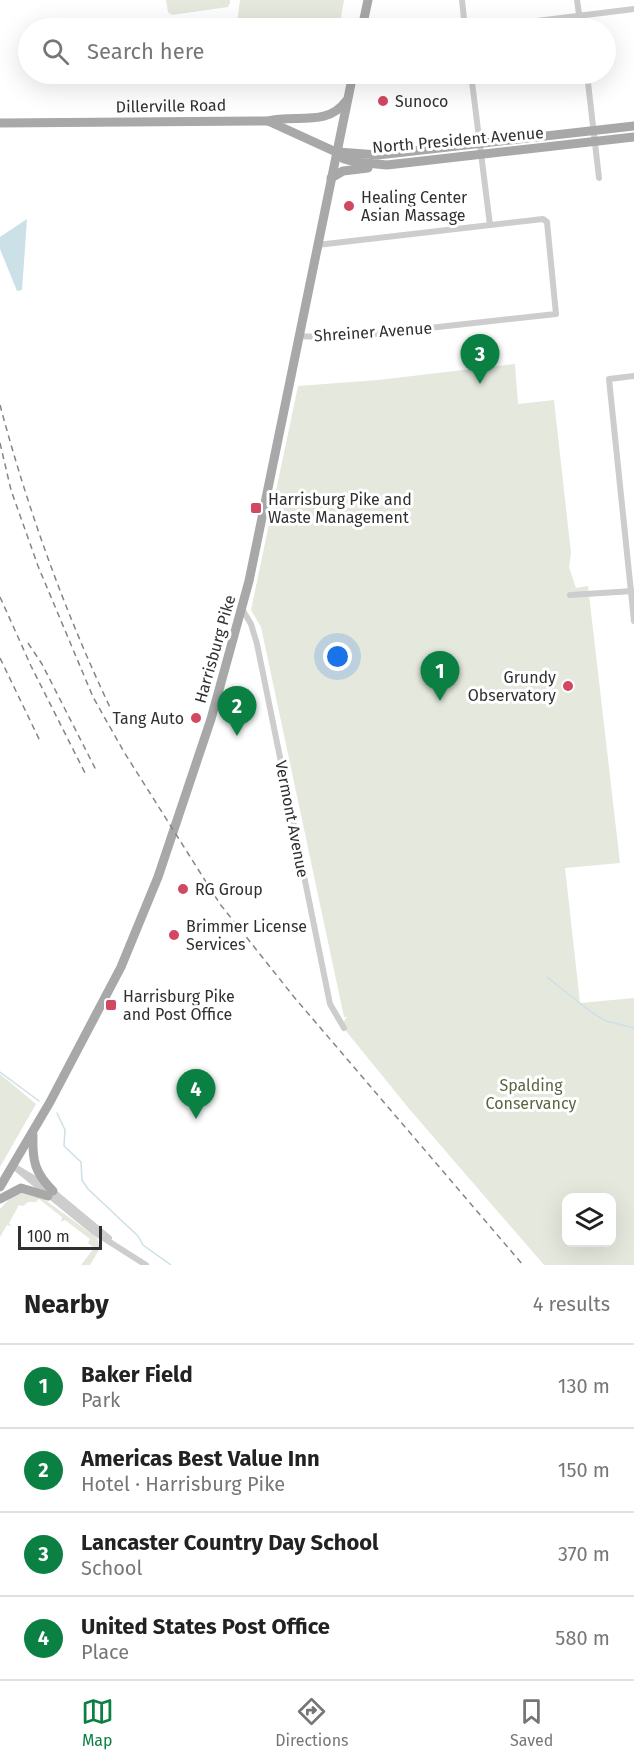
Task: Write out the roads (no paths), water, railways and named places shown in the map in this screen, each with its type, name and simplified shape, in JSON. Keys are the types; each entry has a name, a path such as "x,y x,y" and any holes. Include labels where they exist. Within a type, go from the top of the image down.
{"main road":[{"path":"364,18 368,0"},
{"name":"Harrisburg Pike","path":"0,1187 34,1132 105,999 143,917 211,719 242,609 351,84"},
{"path":"268,121 328,116 339,110 347,100"},
{"name":"Dillerville Road","path":"5,123 268,121 336,152"},
{"name":"North President Avenue","path":"336,152 370,156 634,126"},
{"name":"North President Avenue","path":"336,152 344,159 355,162 387,165 634,137"},
{"path":"331,178 343,171 387,165"},
{"path":"34,1132 32,1152 36,1171 51,1194"},
{"path":"0,1199 21,1188 51,1194"}],"street":[{"path":"462,0 464,18"},
{"path":"577,0 579,16"},
{"path":"563,18 634,9"},
{"path":"317,244 490,225 472,84"},
{"path":"588,84 594,131 593,142 599,178"},
{"name":"Shreiner Avenue","path":"298,336 339,338 556,314 546,220 490,225"},
{"path":"634,376 609,379 634,621"},
{"path":"570,595 632,590"},
{"name":"Vermont Avenue","path":"242,609 251,624 257,644 330,1004 334,1016 344,1028"},
{"path":"13,1166 24,1171 94,1232 114,1242 146,1265"}],"waterway":[{"path":"547,977 606,1021 634,1028"},
{"path":"0,1072 39,1101"},
{"path":"57,1113 65,1130 64,1146 81,1162 82,1180 88,1189 138,1236 143,1245 171,1265"}],"railway":[{"path":"0,405 23,486 50,565 81,643 116,720"},
{"path":"0,443 11,490 38,566 93,697 124,752 220,904 294,997 523,1265"},
{"path":"0,597 31,666 86,775"},
{"path":"28,643 42,664 96,770"},
{"path":"0,658 40,741"}],"place":[{"name":"Sunoco","path":"383,101"},
{"name":"Healing Center Asian Massage","path":"349,206"},
{"name":"Lancaster Country Day School","path":"480,384"},
{"name":"Harrisburg Pike and Waste Management","path":"256,508"},
{"name":"Grundy Observatory","path":"568,686"},
{"name":"Baker Field","path":"440,701"},
{"name":"Tang Auto","path":"196,718"},
{"name":"Americas Best Value Inn","path":"237,736"},
{"name":"RG Group","path":"183,889"},
{"name":"Brimmer License Services","path":"174,935"},
{"name":"Harrisburg Pike and Post Office","path":"111,1005"},
{"name":"United States Post Office","path":"196,1119"}],"park label":[{"name":"Spalding Conservancy","path":"531,1094"}]}
